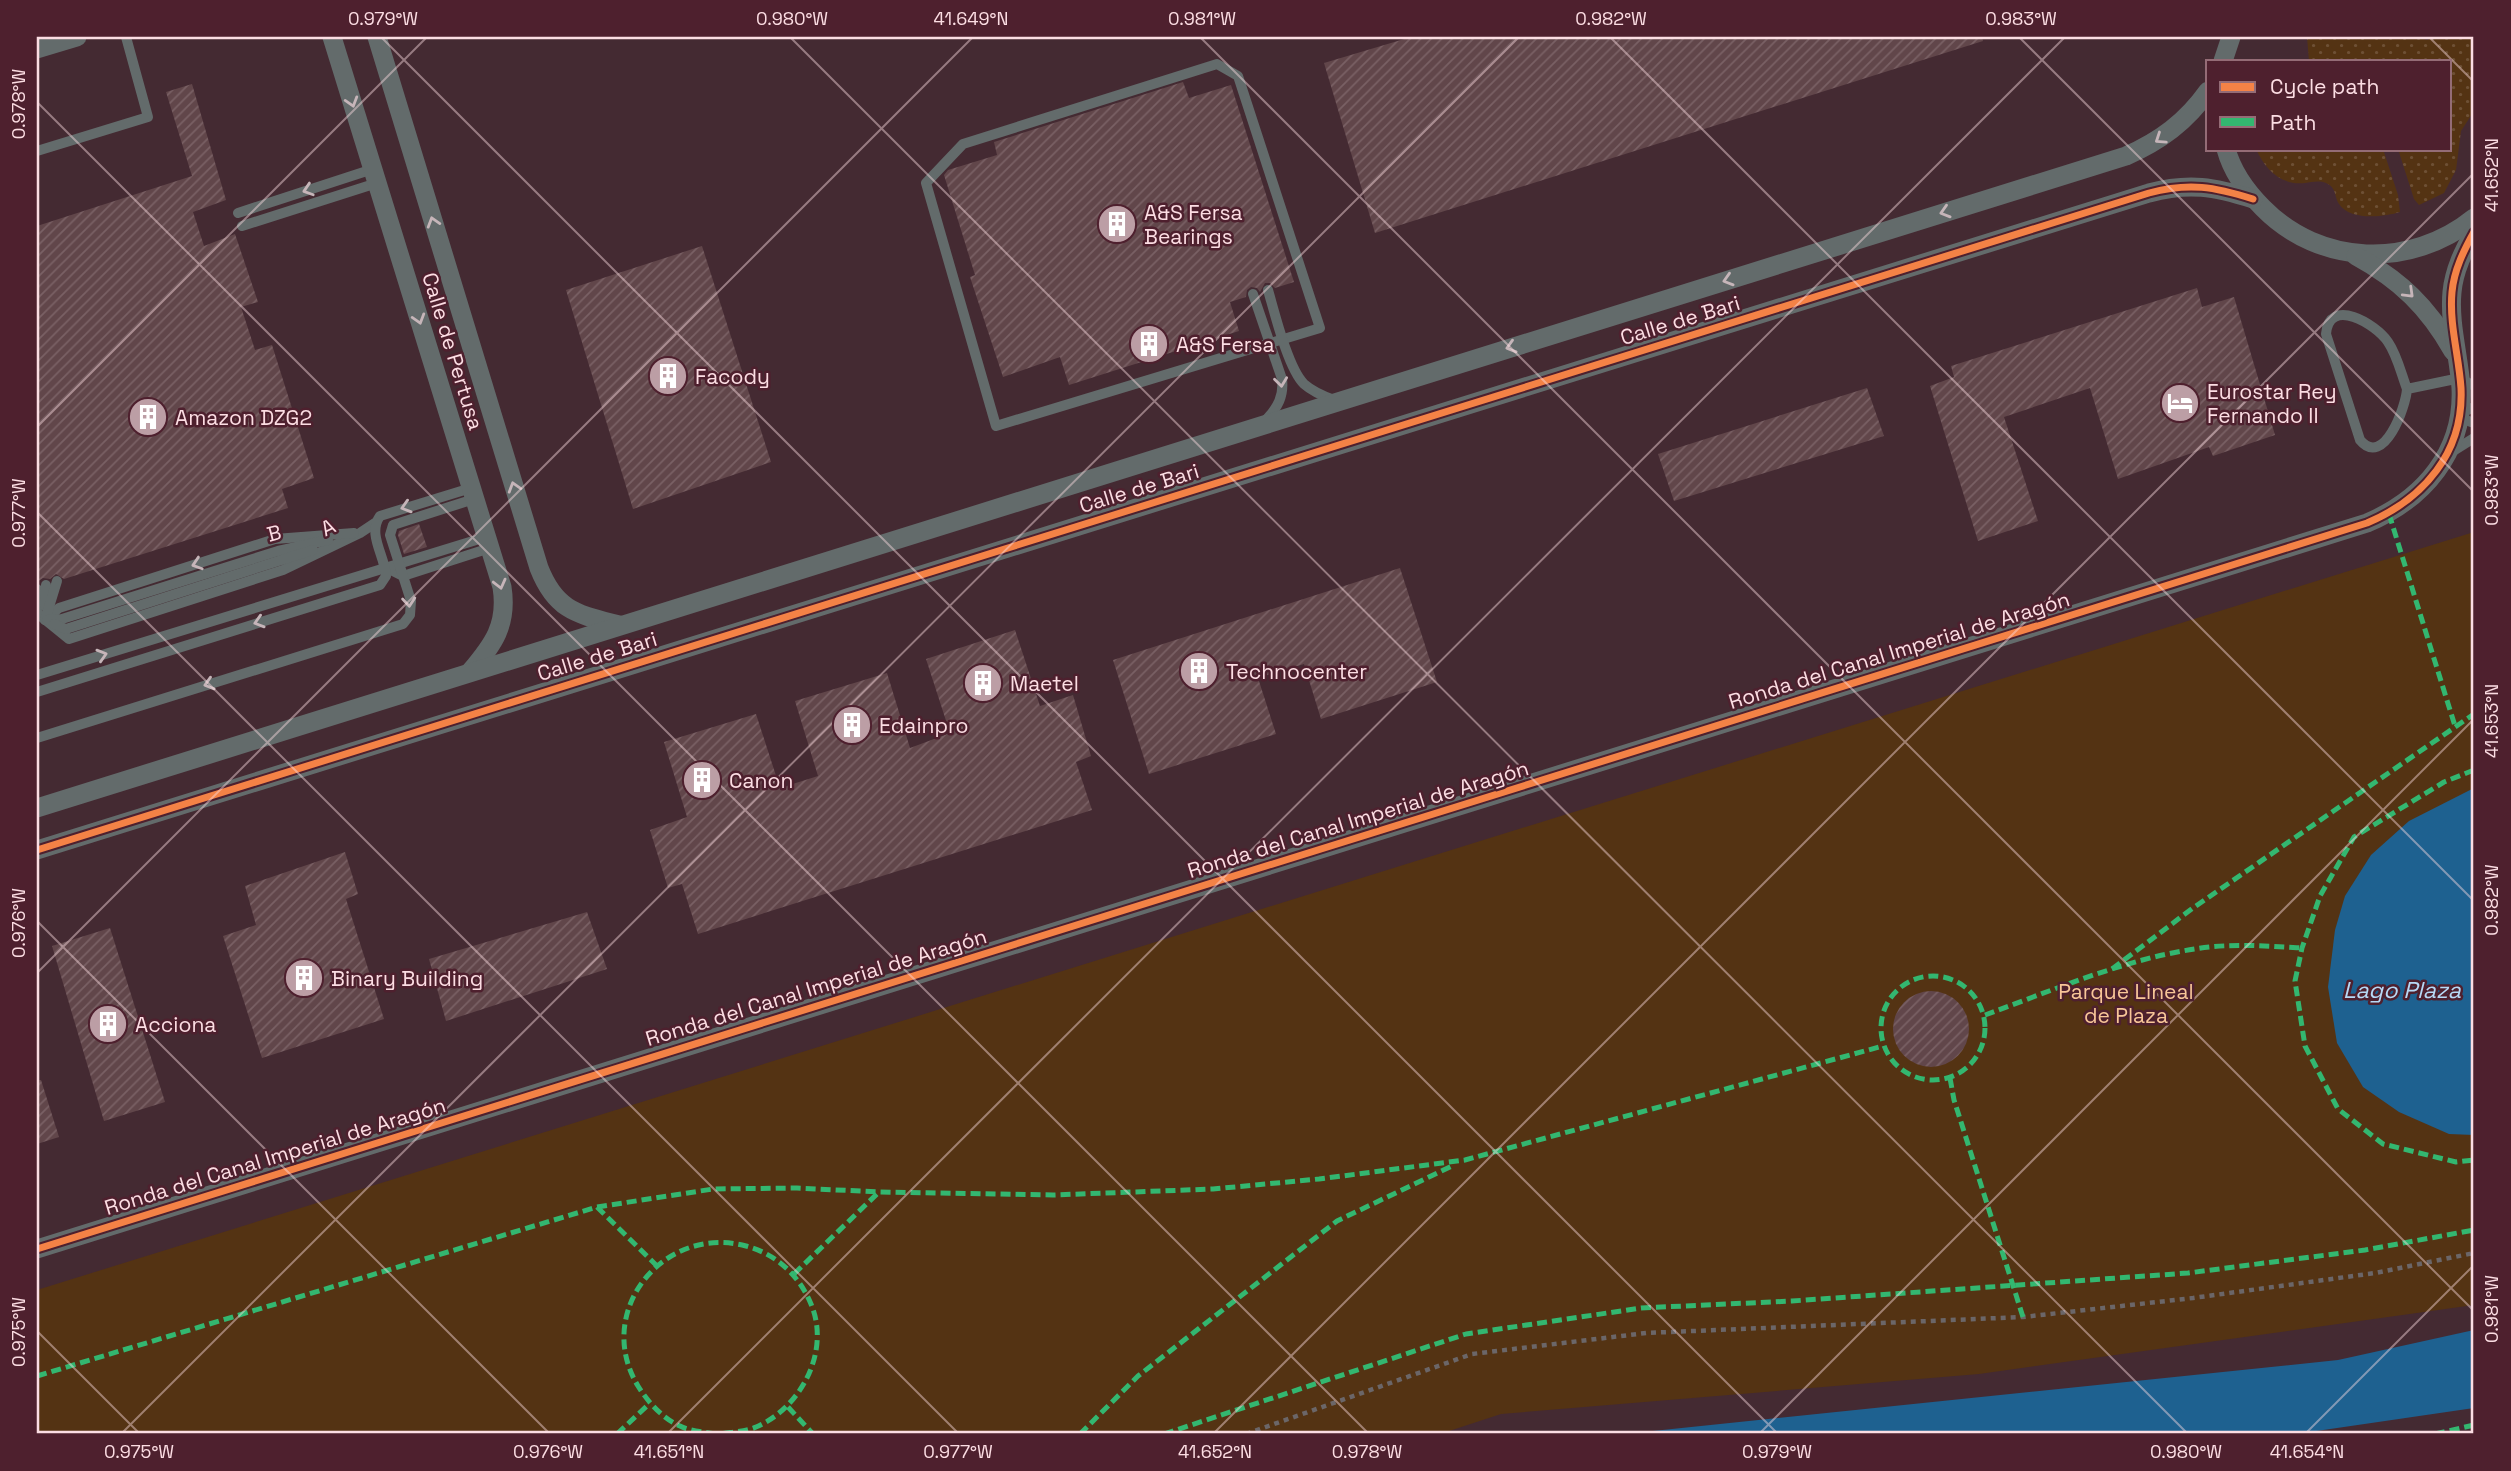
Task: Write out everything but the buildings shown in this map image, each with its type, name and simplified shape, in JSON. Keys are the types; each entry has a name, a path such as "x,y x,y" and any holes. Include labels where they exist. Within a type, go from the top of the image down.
{"street":[{"path":"37,49 76,37"},
{"name":"Calle de Pertusa","path":"332,37 505,605 500,629 489,650 469,673"},
{"name":"Calle de Pertusa","path":"377,37 547,588 561,603 580,615 620,626"},
{"path":"2223,60 2231,37"},
{"name":"Calle de Bari","path":"37,808 2126,156 2154,144 2174,129 2198,106 2206,94"},
{"path":"2226,150 2238,177 2253,199 2274,220 2298,236 2325,248 2353,254 2390,255 2426,247 2459,231 2474,218"},
{"name":"Calle de Bari","path":"37,850 2149,193 2185,186 2208,186 2253,199"},
{"name":"Ronda del Canal Imperial de Aragón","path":"37,1248 2367,523 2409,501 2431,479 2469,415 2452,311 2452,290 2463,252 2474,232"},
{"path":"2353,254 2408,290 2434,320 2464,374"}],"lane":[{"path":"37,151 148,117 126,37"},
{"path":"1217,64 1238,76 1320,328 1270,343 996,426 926,183 963,144 1217,64"},
{"path":"238,213 375,176"},
{"path":"243,226 375,176"},
{"path":"1268,290 1295,373 1305,385 1318,394 1338,401"},
{"path":"1253,295 1282,379 1283,392 1275,410 1262,425"},
{"path":"2345,314 2353,315 2377,331 2388,341 2407,388 2404,405 2390,437 2382,445 2364,445 2360,440 2326,334 2326,325 2333,318 2345,314"},
{"path":"2407,388 2464,374"},
{"path":"2446,454 2474,438"},
{"path":"359,533 375,527 393,525 473,493"},
{"path":"37,692 380,584 386,576 375,527 380,516 473,493"},
{"path":"37,738 403,624 410,615 411,601 390,535 393,525"},
{"name":"A","path":"41,617 69,639 283,570 359,533"},
{"name":"B","path":"41,617 62,618 278,551 359,533"},
{"path":"385,567 403,576 488,542"},
{"path":"37,675 385,567 488,542"},
{"path":"41,617 57,582"},
{"path":"41,587 41,617"},
{"path":"37,608 41,617"}],"path":[{"path":"1246,1434 1472,1354 1646,1333 2022,1317 2193,1298 2362,1274 2474,1253"}],"green space":[{"path":"2307,37 2418,37 2427,40 2433,37 2474,37 2474,111 2461,131 2456,170 2444,193 2419,205 2414,199 2398,150 2452,150 2452,60 2309,60"},
{"path":"2257,150 2383,150 2398,195 2400,212 2377,216 2351,213 2339,204 2330,185 2318,181 2288,182 2275,175"},
{"name":"Parque Lineal de Plaza","path":"2474,532 2474,1305 1979,1374 1501,1414 1440,1434 37,1434 37,1290"}],"water":[{"name":"Lago Plaza","path":"2474,788 2474,1135 2449,1134 2399,1112 2363,1087 2337,1043 2328,987 2335,930 2345,896 2371,855 2409,821"},
{"path":"2474,1330 2474,1408 2296,1434 1624,1434 2338,1360"}],"marked path":[{"path":"2389,514 2455,726"},
{"path":"2112,969 2193,908 2474,714"},
{"path":"2474,770 2444,782 2354,837 2320,896 2302,948 2295,981 2305,1046 2338,1109 2383,1144 2456,1162 2474,1160"},
{"path":"1985,1015 2088,977 2169,954 2221,946 2302,948"},
{"path":"1933,976 1953,980 1970,991 1981,1008 1985,1028 1981,1048 1970,1065 1953,1076 1933,1080 1913,1076 1896,1065 1885,1048 1881,1028 1885,1008 1896,991 1913,980 1933,976"},
{"path":"37,1376 597,1207 713,1189 797,1188 1053,1195 1213,1189 1319,1179 1465,1160 1883,1046"},
{"path":"1950,1078 1954,1100 2023,1317"},
{"path":"1080,1434 1138,1376 1337,1221 1452,1166"},
{"path":"794,1274 879,1192"},
{"path":"597,1207 656,1265"},
{"path":"1164,1434 1466,1334 1641,1308 1792,1301 2188,1273 2365,1250 2474,1230"},
{"path":"716,1434 680,1426 667,1419 651,1404 638,1386 626,1358 624,1330 631,1303 644,1280 663,1261 688,1248 716,1243 746,1246 767,1254 785,1267 800,1284 811,1304 817,1340 808,1376 786,1406 756,1427 719,1434"},
{"path":"617,1434 649,1404"},
{"path":"788,1407 813,1434"},
{"path":"2435,1434 2474,1425"}],"cycle path":[{"path":"37,850 2149,193 2202,187 2253,199"},
{"path":"37,1249 2367,523 2388,513 2423,487 2448,453 2456,433 2461,388 2452,316 2452,292 2457,268 2474,232"}],"place":[{"name":"A&S Fersa Bearings","path":"1117,224"},
{"name":"A&S Fersa","path":"1149,344"},
{"name":"Facody","path":"668,376"},
{"name":"Eurostar Rey Fernando II","path":"2180,403"},
{"name":"Amazon DZG2","path":"148,417"},
{"name":"Technocenter","path":"1199,671"},
{"name":"Maetel","path":"983,683"},
{"name":"Edainpro","path":"852,725"},
{"name":"Canon","path":"702,780"},
{"name":"Binary Building","path":"304,978"},
{"name":"Acciona","path":"108,1024"}]}
